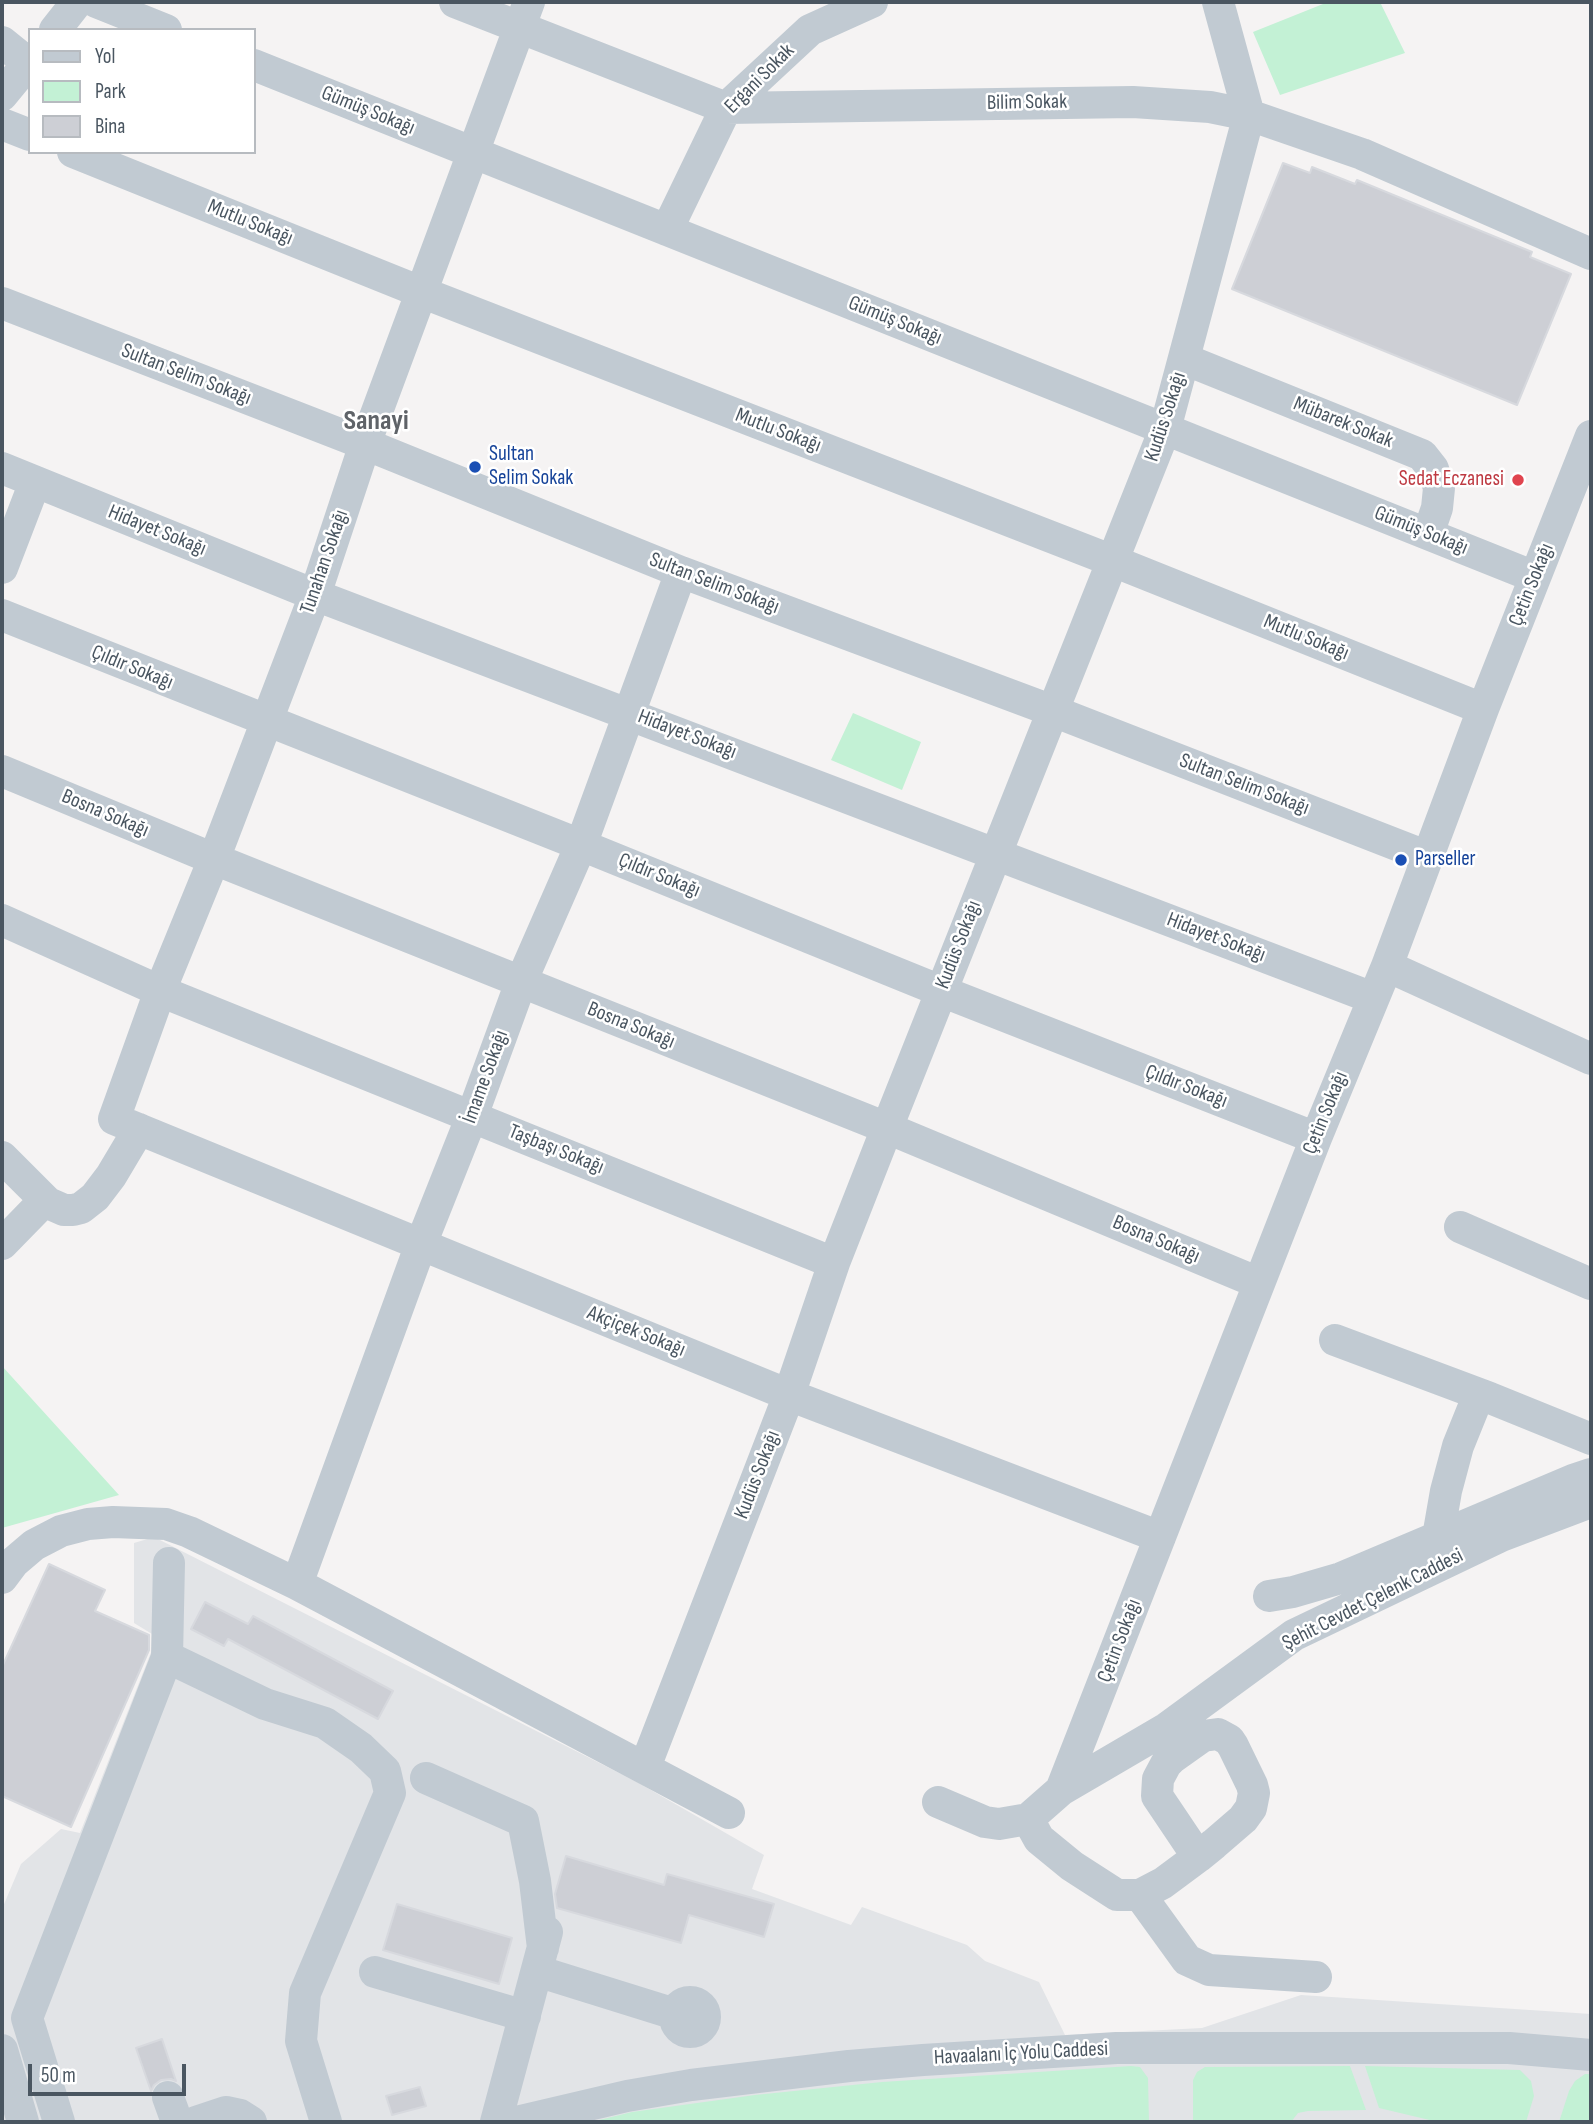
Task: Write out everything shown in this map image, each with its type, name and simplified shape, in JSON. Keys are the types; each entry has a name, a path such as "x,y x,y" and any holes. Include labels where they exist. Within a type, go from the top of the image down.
{"street":[{"path":"57,28 78,2"},
{"path":"96,2 161,28"},
{"name":"Bilim Sokak","path":"454,2 524,15 726,108 1133,102 1210,107 1249,116 1362,154 1591,254"},
{"path":"1218,2 1249,116"},
{"name":"Ergani Sokak","path":"667,230 726,108 810,30 856,4"},
{"name":"Tunahan Sokağı","path":"45,1200 64,1210 81,1208 95,1197 111,1176 127,1124 160,991 268,723 315,595 365,444 524,15"},
{"path":"2,42 14,76"},
{"name":"Gümüş Sokağı","path":"256,66 1535,577"},
{"name":"Kudüs Sokağı","path":"645,1767 789,1395 834,1263 1164,429 1249,116"},
{"path":"2,124 28,134"},
{"name":"Mutlu Sokağı","path":"78,154 421,292 1113,561 1483,709"},
{"name":"Sultan Selim Sokağı","path":"2,303 365,444 681,572 1052,711 1428,857"},
{"name":"Mübarek Sokak","path":"1184,359 1422,455 1433,469 1439,488 1437,508 1428,534"},
{"name":"Çetin Sokağı","path":"1061,1790 1316,1138 1387,966 1483,709 1591,436"},
{"name":"Hidayet Sokağı","path":"2,468 315,595 1373,998"},
{"path":"2,568 35,482"},
{"name":"İmame Sokağı","path":"297,1584 421,1244 521,982 581,845 681,572"},
{"name":"Çıldır Sokağı","path":"2,615 1316,1138"},
{"name":"Bosna Sokağı","path":"2,771 214,859 887,1128 1259,1283"},
{"name":"Taşbaşı Sokağı","path":"2,920 160,991 834,1263"},
{"path":"1387,966 1591,1059"},
{"name":"Akçiçek Sokağı","path":"127,1124 789,1395 1160,1537"},
{"path":"2,1157 45,1200 2,1244"},
{"path":"1460,1227 1591,1284"},
{"path":"1335,1340 1591,1438"},
{"path":"1438,1537 1458,1446 1479,1394"},
{"path":"1269,1596 1341,1578 1591,1474"},
{"name":"Şehit Cevdet Çelenk Caddesi","path":"1027,1819 1061,1790 1167,1728 1294,1635 1501,1536 1591,1502"},
{"path":"2,1578 14,1562 34,1545 61,1531 88,1524 166,1524 189,1532 297,1584 729,1813"},
{"path":"23,2122 2,2049 27,2018 167,1657 169,1563"},
{"path":"167,1657 265,1704 325,1723 361,1748 384,1771 390,1793 305,1993 301,2041 326,2122"},
{"path":"426,1778 523,1821 534,1881 542,1950 496,2122"},
{"path":"939,1802 985,1822 999,1824 1027,1819 1039,1839 1072,1866 1116,1895 1140,1895 1163,1883 1198,1857"},
{"path":"1140,1895 1187,1960 1209,1970 1316,1978"},
{"path":"542,1950 675,2014"},
{"path":"375,1972 525,2016"},
{"path":"27,2018 59,2122"},
{"name":"Havaalanı İç Yolu Caddesi","path":"1532,2049 1574,2037 1591,2037"},
{"name":"Havaalanı İç Yolu Caddesi","path":"516,2122 627,2096 691,2085 923,2060 1117,2048 1532,2049 1591,2055"},
{"path":"196,2122 226,2112 240,2115 251,2122"}],"shaded area":[{"path":"154,1537 637,1782 764,1855 752,1889 851,1925 862,1907 967,1945 985,1961 1039,1982 1065,2035 1202,2028 1301,1995 1591,2014 1591,2122 2,2122 2,1909 21,1864 61,1829 80,1833 157,1637 134,1623 134,1543"}],"green space":[{"path":"1328,2 1380,2 1405,53 1280,95 1253,32"},
{"path":"853,713 921,742 902,790 831,760"},
{"path":"2,1366 119,1495 2,1528"},
{"path":"1350,2066 1366,2110 1308,2111 1298,2113 1291,2122 1193,2122 1193,2080 1197,2072 1205,2067"},
{"path":"1365,2066 1520,2070 1531,2081 1534,2096 1526,2122 1438,2122 1379,2108"},
{"path":"1140,2067 1148,2078 1149,2122 591,2122 632,2112 755,2095 882,2082"},
{"path":"1585,2074 1591,2074 1591,2122 1559,2122 1569,2091 1575,2081"}],"building":[{"path":"1283,163 1310,173 1312,167 1355,184 1357,180 1532,252 1530,257 1571,274 1517,405 1232,289"},
{"path":"49,1564 105,1590 95,1611 149,1635 149,1650 71,1827 2,1796 2,1667"},
{"path":"205,1602 248,1624 253,1616 393,1691 378,1719 228,1639 224,1646 191,1629"},
{"path":"566,1856 664,1885 667,1874 774,1904 764,1937 689,1915 681,1943 557,1908 555,1894"},
{"path":"397,1904 512,1938 499,1984 383,1950"},
{"path":"162,2039 176,2081 161,2080 151,2091 136,2048"},
{"path":"420,2087 426,2106 392,2115 386,2096"}],"place":[{"name":"Sultan Selim Sokak","path":"475,467"},
{"name":"Sedat Eczanesi","path":"1518,480"},
{"name":"Parseller","path":"1401,860"}],"district":[{"name":"Sanayi","path":"376,422"}]}
